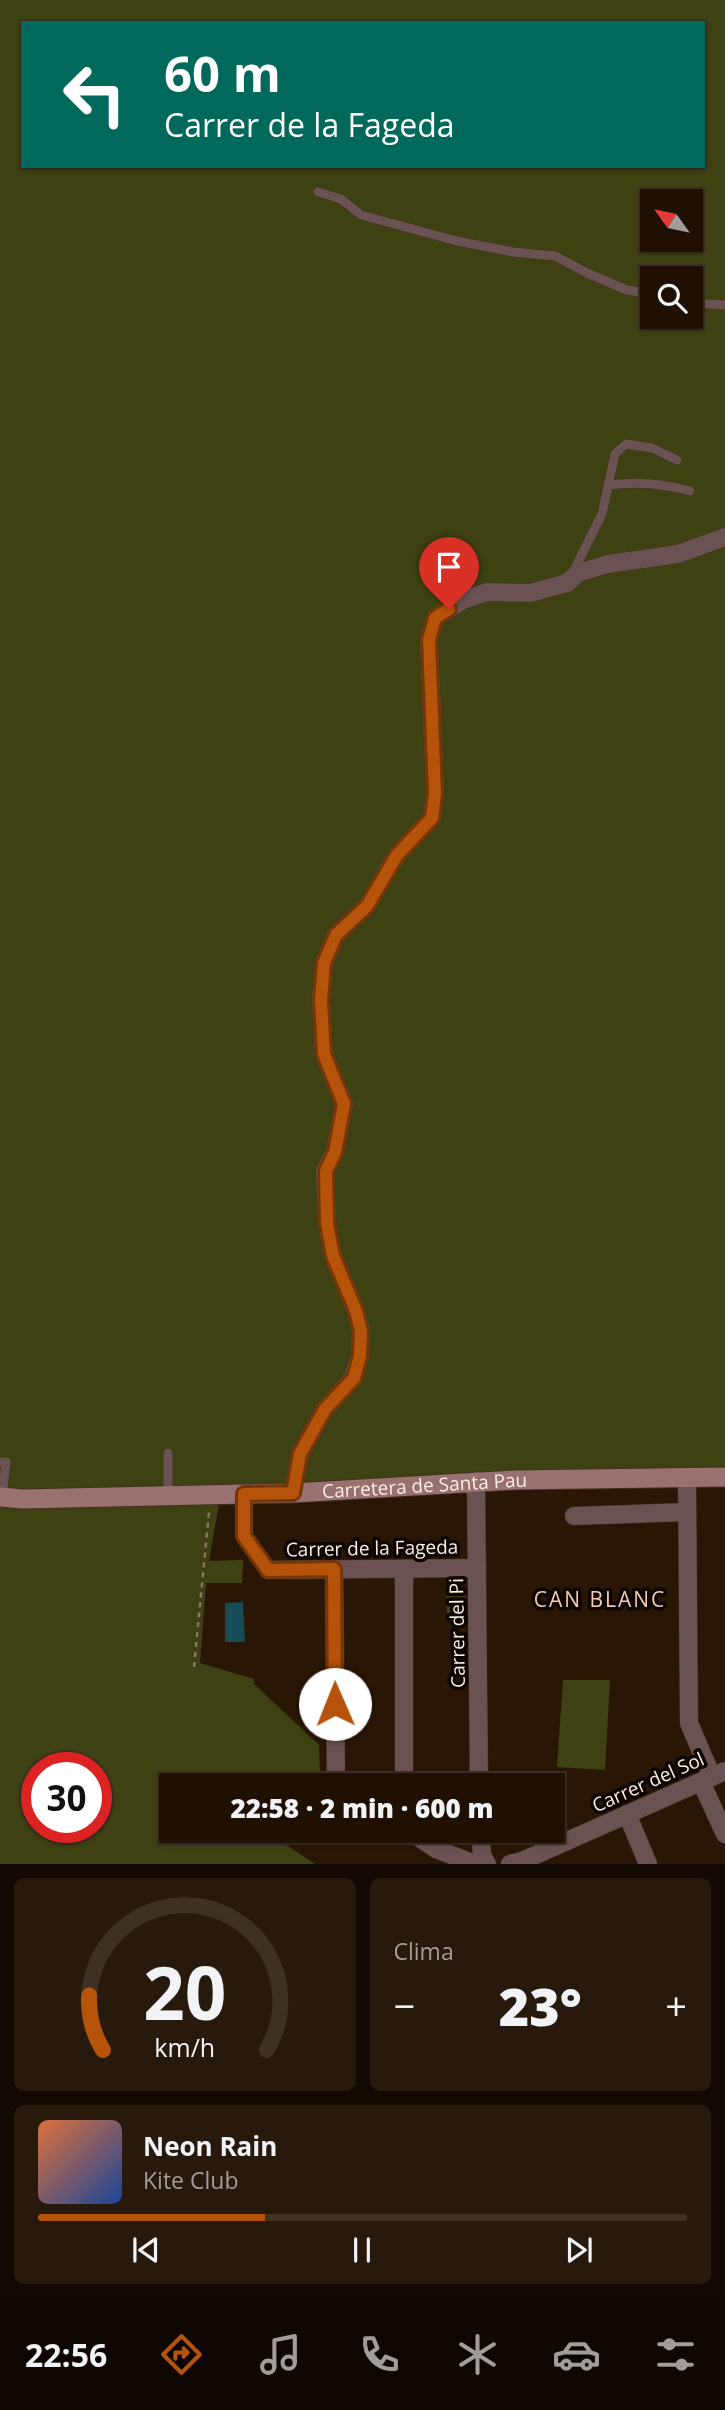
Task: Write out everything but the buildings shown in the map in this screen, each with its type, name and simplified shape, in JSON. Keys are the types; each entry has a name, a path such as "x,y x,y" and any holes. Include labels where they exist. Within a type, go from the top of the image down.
{"main road":[{"name":"Carretera de Santa Pau","path":"1,1497 293,1493 475,1481 725,1477"}],"street":[{"path":"293,1493 300,1454 325,1409 354,1378 360,1356 361,1331 356,1311 333,1256 327,1223 326,1171 335,1152 344,1104 324,1054 321,1000 324,963 336,935 367,906 397,855 432,818 435,793 429,640 435,618 463,600 487,592 530,593 567,583 578,573 608,564 678,554 725,537"},
{"path":"687,1478 689,1723 713,1777 725,1834"},
{"name":"Carrer del Pi","path":"475,1481 480,1773"},
{"path":"575,1516 687,1512"},
{"name":"Carrer de la Fageda","path":"268,1570 477,1568"},
{"path":"334,1569 336,1773"},
{"path":"404,1569 404,1773"},
{"name":"Carrer del Sol","path":"510,1864 713,1777"},
{"path":"627,1814 648,1864"},
{"path":"427,1843 475,1864"},
{"path":"481,1843 482,1855 487,1864"}],"lane":[{"path":"318,192 341,199 361,215 457,241 513,252 555,256 627,290 640,292"},
{"path":"703,303 725,304"},
{"path":"567,583 602,514 615,454 626,444 652,448 677,460"},
{"path":"609,485 633,482 662,484 690,491"},
{"path":"168,1453 168,1496"},
{"path":"0,1462 6,1462 1,1497"},
{"path":"244,1494 244,1536 268,1570"}],"path":[{"path":"194,1667 210,1495"}],"green space":[{"path":"0,0 725,0 725,1477 222,1487 209,1561 243,1560 242,1583 206,1583 200,1663 254,1679 254,1684 319,1745 320,1773 159,1773 159,1843 285,1844 315,1864 0,1864"},
{"path":"466,1595 467,1616 447,1616 446,1596"},
{"path":"563,1680 610,1680 605,1770 557,1767"}],"water":[{"path":"243,1602 245,1642 225,1642 225,1603"}],"district":[{"name":"CAN BLANC","path":"600,1599"}],"route":[{"path":"335,1704 334,1569 268,1570 244,1536 244,1494 293,1493 300,1454 325,1409 354,1378 360,1356 361,1331 356,1311 333,1256 327,1223 326,1171 335,1152 344,1104 324,1054 321,1000 324,963 336,935 367,906 397,855 432,818 435,793 429,640 435,618 449,609"}]}
